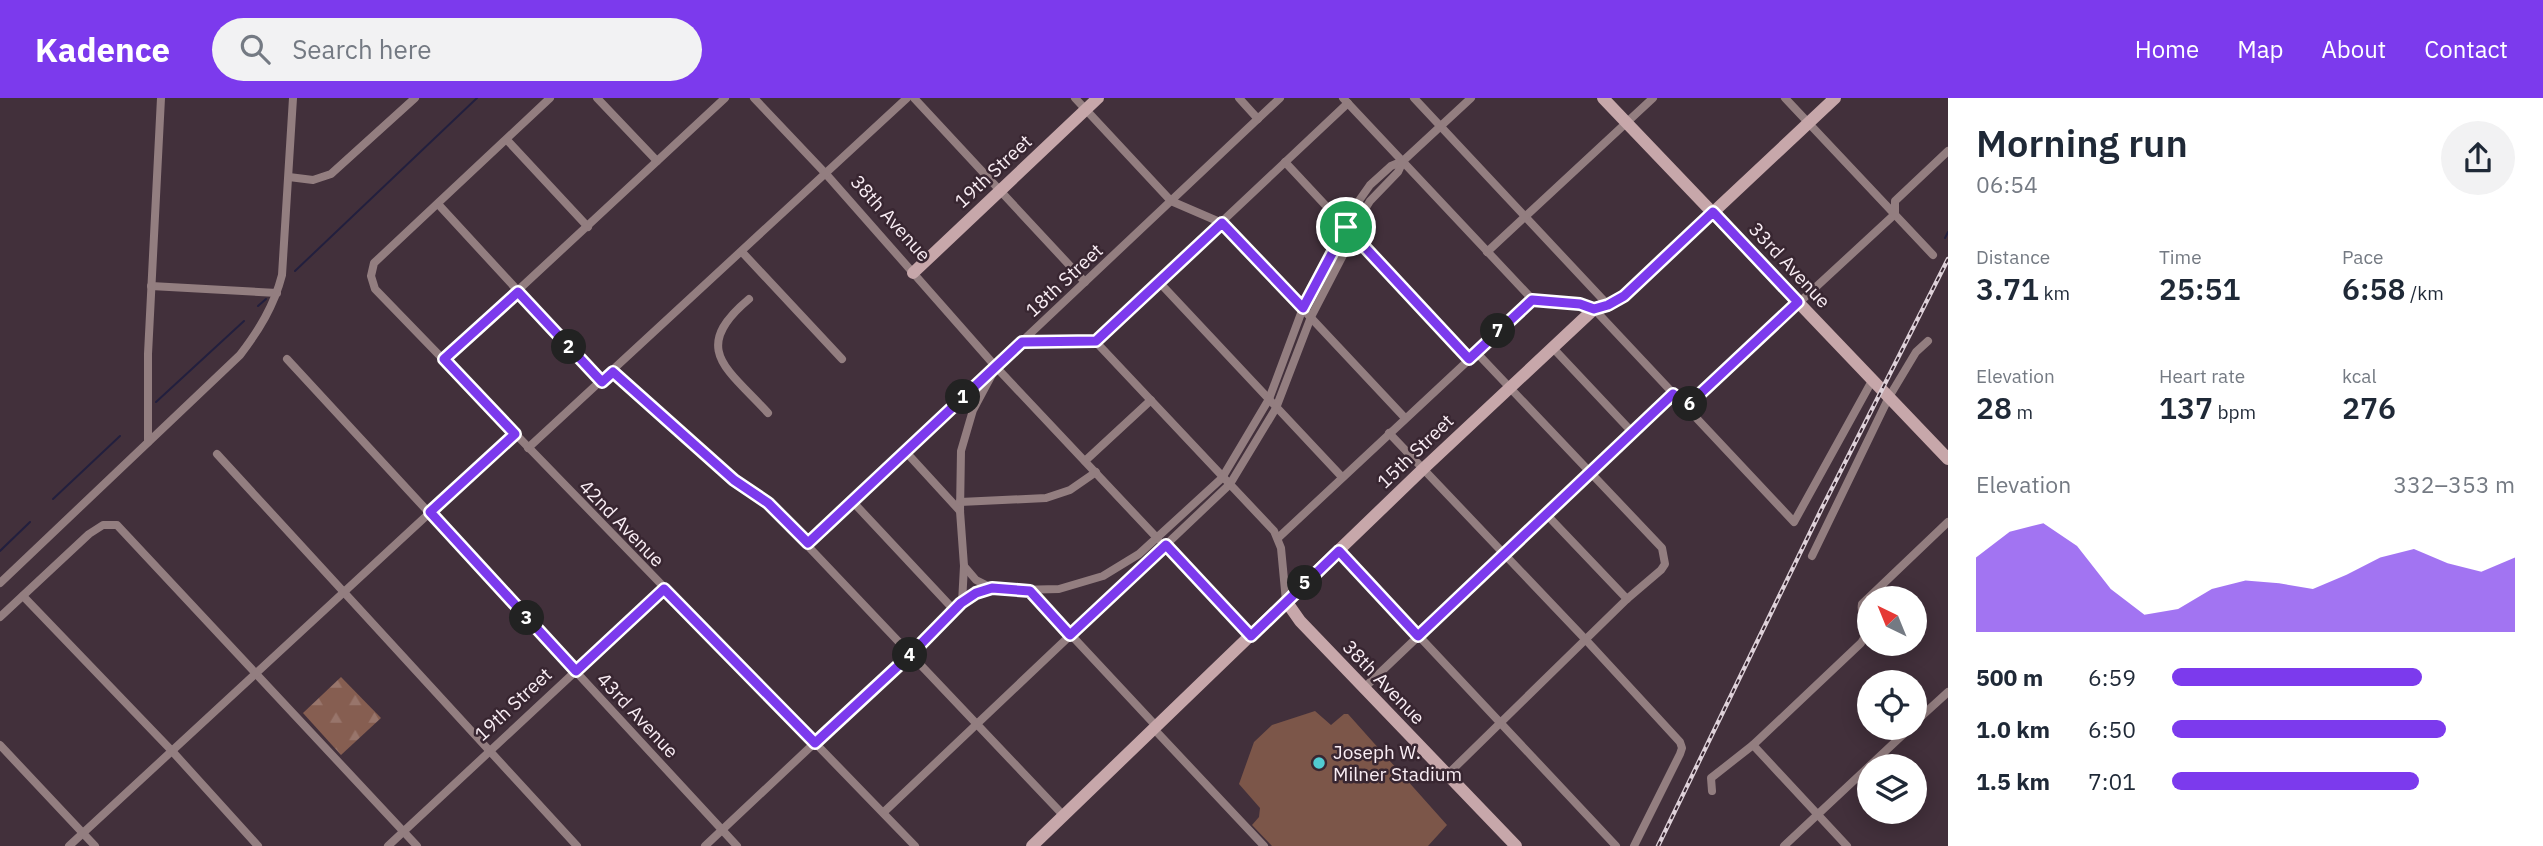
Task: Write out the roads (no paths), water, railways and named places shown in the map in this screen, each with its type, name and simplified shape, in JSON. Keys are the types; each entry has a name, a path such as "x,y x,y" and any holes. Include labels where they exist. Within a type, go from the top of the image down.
{"main road":[{"name":"19th Street","path":"913,273 1098,98"},
{"name":"33rd Avenue","path":"1603,98 1948,459"},
{"name":"15th Street","path":"1032,846 1509,387 1594,309 1624,296 1835,98"},
{"name":"38th Avenue","path":"1286,601 1300,621 1516,846"}],"street":[{"path":"148,442 148,354 161,98"},
{"path":"0,583 240,355 261,328 277,293 285,249 293,98"},
{"path":"289,177 313,180 331,174 415,98"},
{"path":"550,98 438,204 602,382"},
{"path":"597,98 657,161"},
{"path":"444,359 725,98"},
{"name":"38th Avenue","path":"754,98 996,367 1158,539"},
{"path":"528,448 907,98"},
{"path":"914,98 1085,282"},
{"path":"1075,98 1171,201 1222,223 1405,418"},
{"path":"1238,98 1258,119"},
{"name":"18th Street","path":"808,543 1280,98"},
{"path":"1414,98 1608,305"},
{"path":"705,846 911,654 961,603 976,593 992,588 1030,591 1059,589 1090,581 1127,562 1158,539 1222,478 1269,399 1303,308 1346,227 1351,212 1364,192 1391,166 1403,161 1471,98"},
{"path":"1487,252 1653,98"},
{"path":"1785,98 1933,255"},
{"path":"1022,342 1096,341 1222,223 1345,101 1532,300 1580,304 1594,309 1794,522 1873,379"},
{"path":"507,140 588,227"},
{"path":"1686,407 1895,214 1895,201 1948,151"},
{"path":"884,813 1230,484 1276,408 1311,317 1365,208 1398,172 1403,161"},
{"path":"1285,162 1353,236 1472,355 1509,387 1662,548 1665,564 1661,570 1447,775"},
{"name":"42nd Avenue","path":"438,204 374,263 372,276 375,289 915,846"},
{"path":"742,252 842,359"},
{"path":"1159,282 1342,477"},
{"path":"151,286 277,293"},
{"path":"749,299 725,321 717,338 717,345 720,360 768,413"},
{"path":"1278,538 1532,300"},
{"path":"1096,341 1278,538 1282,548 1286,601"},
{"path":"1812,556 1889,397 1916,352 1928,341"},
{"path":"1552,348 1632,432"},
{"name":"43rd Avenue","path":"287,359 737,846"},
{"path":"961,603 964,566 960,467 964,435 973,410 996,367"},
{"path":"613,372 734,480 768,503 1064,816"},
{"path":"1363,688 1673,394"},
{"path":"1085,461 1151,400"},
{"path":"1389,433 1680,742 1682,748 1634,846"},
{"path":"69,846 515,434"},
{"path":"905,451 960,506"},
{"path":"217,454 577,846"},
{"path":"960,506 1046,498 1070,490 1096,472"},
{"path":"852,501 955,611"},
{"path":"1546,514 1628,599"},
{"path":"1712,791 1711,778 1716,772 1753,745 1861,643 1868,628 1861,611 1862,604 1948,522"},
{"path":"0,617 89,534 103,525 121,528 417,846"},
{"path":"1129,579 1158,539"},
{"path":"1166,545 1251,636"},
{"path":"1339,551 1616,846"},
{"path":"964,566 976,580 992,588"},
{"name":"19th Street","path":"388,846 664,589"},
{"path":"1030,591 1264,846"},
{"path":"23,596 172,751 258,846"},
{"path":"1927,711 1948,692"},
{"path":"1784,846 1897,740"},
{"path":"0,745 95,846"},
{"path":"1753,745 1847,846"}],"waterway":[{"path":"295,271 477,98"},
{"path":"1945,238 1948,232"},
{"path":"258,306 266,299"},
{"path":"156,402 244,321"},
{"path":"53,499 120,436"},
{"path":"0,551 30,522"}],"railway":[{"path":"1658,846 1821,510 1948,259"}],"place":[{"name":"Joseph W. Milner Stadium","path":"1319,763"}]}
